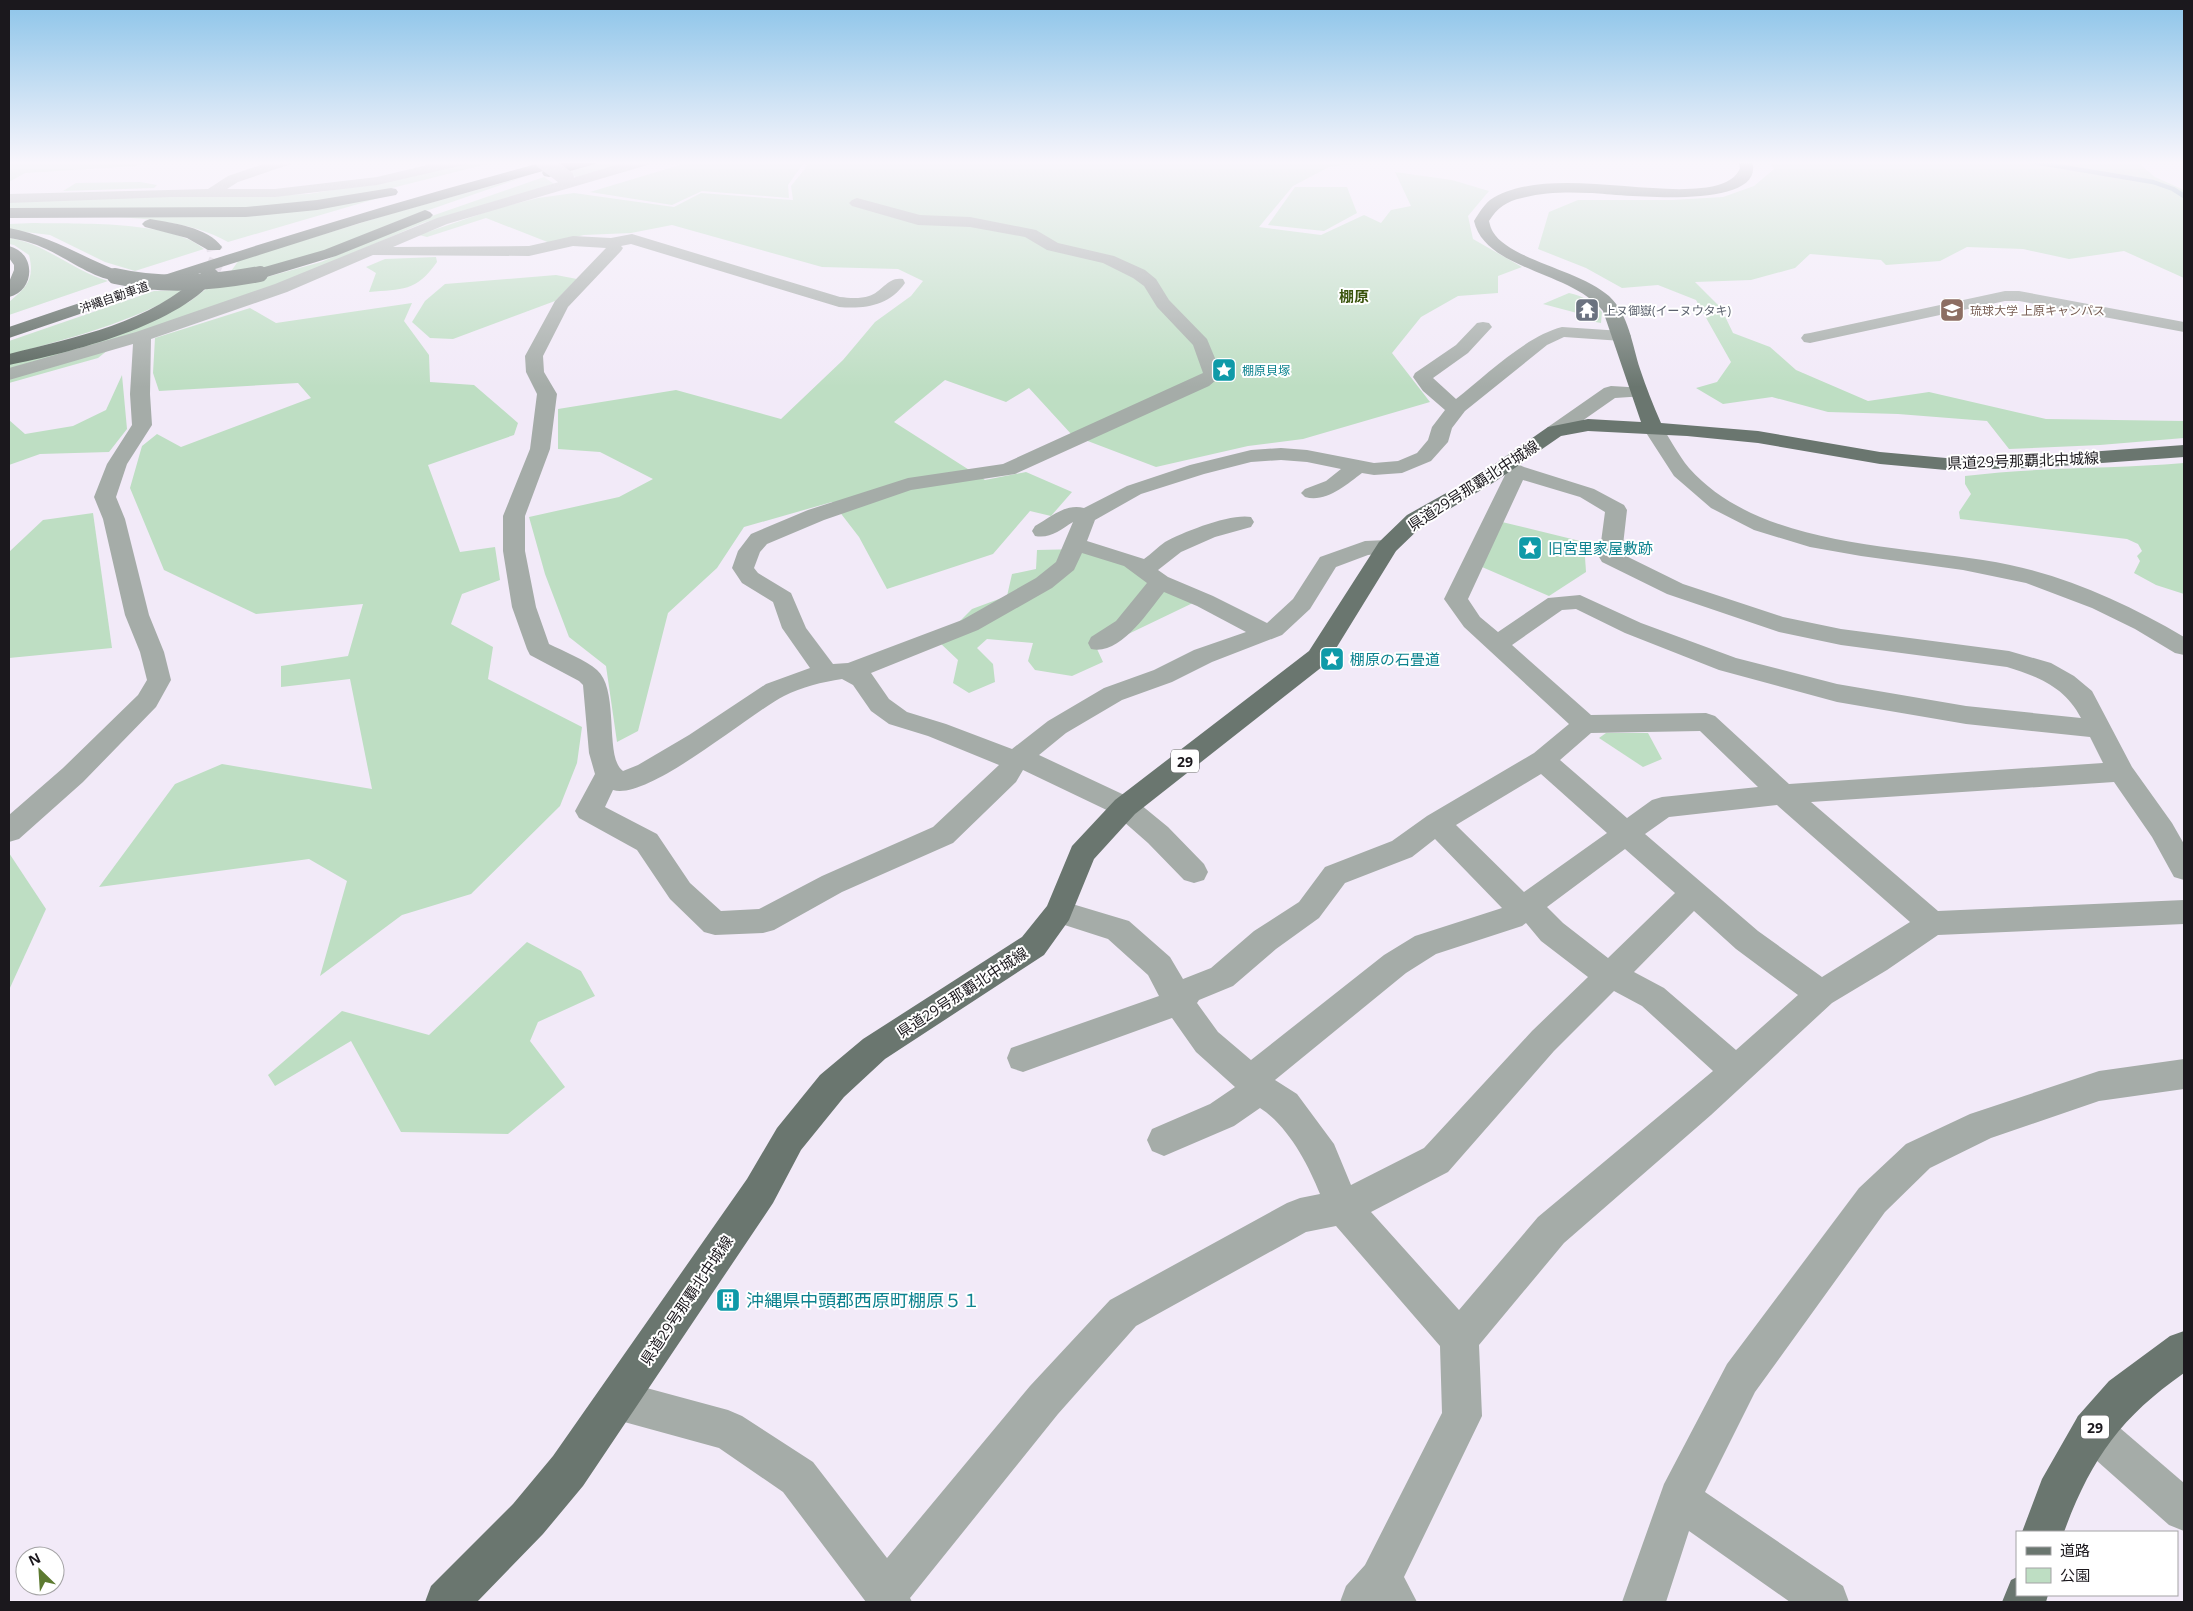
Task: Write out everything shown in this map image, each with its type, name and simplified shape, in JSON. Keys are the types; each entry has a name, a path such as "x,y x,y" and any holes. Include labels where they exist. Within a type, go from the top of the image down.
{"highway":[{"path":"23,236 48,242 98,270 115,276 135,281 174,285 207,283 260,274 330,253 373,236"},
{"path":"199,236 214,247"},
{"name":"沖縄自動車道","path":"9,322 270,236"},
{"name":"沖縄自動車道","path":"9,333 204,266 299,236"},
{"path":"9,251 19,257 22,264 22,272 18,281 9,292"},
{"path":"9,360 116,328 156,313 192,292 211,273"}],"main road":[{"path":"1489,236 1495,244 1512,255 1584,285 1604,301 1615,315 1608,340 1638,392 1653,428"},
{"name":"県道29号那覇北中城線","path":"447,1602 528,1519 568,1471 760,1191 789,1139 832,1086 874,1049 1033,946 1059,912 1082,854 1125,807 1318,657 1386,547 1415,520 1512,468 1555,431 1588,425 1653,428 1758,437 1880,458 1946,464 1989,465 2184,451"},
{"name":"29","path":"2043,1531 2057,1494 2092,1430 2124,1395 2149,1374 2184,1350"}],"street":[{"path":"9,374 142,336 281,288 404,236"},
{"path":"1035,236 1053,247 1108,259 1132,270 1150,283 1163,303 1200,343 1213,375 1202,382 1008,470 908,484 816,515 759,539 749,551 743,568 750,578 783,598 794,628 810,653 839,673 862,679 880,705 898,718 937,730 1005,757 1028,761 1125,807 1158,835 1194,872"},
{"path":"365,252 529,251 573,241 611,243 632,239 839,302 861,303 876,300 888,293 897,283"},
{"path":"611,243 615,248 561,305 534,356 535,372 547,394 546,404 540,449 514,516 514,551 524,607 539,648 588,676 595,684 602,753 608,774 621,783 646,772 698,742 775,690 816,675 839,673 970,625 1009,604 1044,583 1066,565 1075,544 1079,509"},
{"path":"1810,338 2012,296 2184,327"},
{"path":"1456,410 1430,388 1422,377 1462,349 1482,327"},
{"path":"1042,531 1079,509 1166,478 1222,462 1281,454 1307,456 1374,469 1402,467 1424,457 1438,442 1442,428 1456,410 1541,341 1562,332 1608,340"},
{"path":"9,832 73,775 147,700 159,680 152,652 136,615 114,518 105,497 117,464 142,425 140,394 142,336"},
{"path":"1555,431 1611,392 1638,392"},
{"path":"1653,428 1666,453 1687,480 1715,502 1763,526 1796,538 1840,547 1959,562 2012,572 2065,588 2110,606 2151,627 2184,647"},
{"path":"1312,493 1333,485 1358,466"},
{"path":"1585,724 1472,622 1456,599 1512,468 1587,493 1616,510 1610,557 1675,589 1779,624 1841,637 2009,659 2042,669 2065,682 2082,697 2121,772 2173,831 2184,869"},
{"path":"1100,643 1124,626 1152,576 1173,548 1207,532 1243,522"},
{"path":"1075,544 1132,561 1152,576 1267,632"},
{"path":"608,774 589,811 647,842 680,891 715,923 763,921 832,884 943,835 1006,776 1016,759 1057,727 1113,694 1163,676 1203,656 1274,630 1302,604 1328,562 1365,548 1386,547"},
{"path":"1498,644 1556,603 1580,602 1633,628 1728,664 1837,693 1966,715 2098,729"},
{"path":"1023,1058 1179,1002 1188,992 1222,977 1265,940 1309,910 1335,875 1402,849 1437,823 1543,760 1585,724 1706,722 1783,794 1932,923"},
{"path":"1543,760 1747,940 1821,994"},
{"path":"1164,1140 1222,1115 1394,964 1426,945 1511,918 1662,807 1783,794 2121,772"},
{"path":"1437,823 1552,932 1600,969 1653,997 1736,1071"},
{"path":"617,1400 728,1430 798,1477 888,1598 1044,1400 1123,1314 1300,1215 1343,1208 1436,1160 1543,1041 1694,893"},
{"path":"1059,912 1118,930 1159,966 1179,1002 1207,1042 1256,1085 1285,1105 1322,1156 1343,1208 1459,1339 1462,1416 1379,1595"},
{"path":"1459,1339 1551,1230 1736,1071 1821,994 1876,961 1932,923 2184,912"},
{"path":"1644,1602 1679,1499 1741,1378 1872,1200 1918,1156 1982,1125 2099,1086 2184,1074"},
{"path":"2092,1430 2184,1510"},
{"path":"1679,1499 1827,1602"}],"green space":[{"path":"52,236 179,236 204,249 135,271 105,262"},
{"path":"215,236 248,236 228,242"},
{"path":"317,236 360,236 316,254 273,267 229,274 239,260"},
{"path":"383,236 392,236 291,280 142,332 9,369 9,364 61,350 153,319 189,302 206,289 241,284 321,262"},
{"path":"533,236 579,236 550,243"},
{"path":"712,236 1472,236 1473,239 1522,267 1498,276 1498,293 1458,296 1421,317 1392,353 1430,402 1303,439 1248,446 1156,467 1072,435 1029,388 1006,402 945,380 894,422 985,480 1026,472 1072,492 1051,516 1030,511 993,554 887,589 859,537 832,502 744,527 717,568 668,613 638,731 617,742 606,666 569,637 545,574 529,517 619,497 653,479 600,452 558,449 558,409 676,390 781,419 843,360 875,322 911,296 923,281 898,269 822,267"},
{"path":"1542,236 2184,236 2184,278 2124,251 2069,259 2023,249 1967,247 1940,261 1886,265 1881,260 1810,254 1795,268 1751,280 1695,282 1721,308 1733,333 1770,347 1796,370 1868,401 1929,392 2046,419 2184,421 2184,438 2100,445 2009,449 1987,421 1898,414 1828,412 1772,397 1723,404 1696,388 1717,382 1731,362 1696,300 1658,285 1622,288 1586,268 1538,249"},
{"path":"9,238 35,245 83,271 108,281 9,315 9,302 21,292 28,282 31,263 29,255 14,245 9,244"},
{"path":"436,257 437,262 415,284 399,289 369,292 376,273 366,267 385,259"},
{"path":"556,275 577,279 555,301 453,339 430,338 412,322 425,301 445,284"},
{"path":"186,290 165,302 122,321 9,355 9,341 154,291"},
{"path":"1569,293 1591,302 1599,308 1602,312 1601,323 1585,320 1577,313 1543,304"},
{"path":"412,303 404,321 429,355 430,382 474,385 518,423 514,435 428,465 460,552 495,547 500,580 462,594 451,624 493,647 488,679 582,727 577,763 560,806 471,894 402,915 320,976 347,881 309,859 99,887 175,784 222,764 372,789 350,679 281,687 281,666 348,656 363,604 256,614 164,570 130,488 142,446 157,434 181,447 311,398 298,383 159,391 153,373 155,338 250,308 276,323"},
{"path":"108,350 98,358 9,383 9,377"},
{"path":"122,375 127,429 109,452 40,454 9,465 9,420 25,434 73,426 106,410"},
{"path":"2184,463 2184,594 2156,585 2134,573 2140,561 2137,556 2142,551 2138,544 2127,539 1960,519 1959,512 1971,494 1965,484 1965,476 2020,471"},
{"path":"93,513 112,648 9,658 9,552 43,520"},
{"path":"1502,522 1584,542 1586,572 1549,596 1482,567"},
{"path":"1081,549 1123,561 1197,601 1097,649 1103,662 1072,676 1035,670 1028,661 1033,643 987,639 977,648 993,664 995,682 969,693 953,683 958,660 939,642 972,609 1007,596 1012,574 1036,569 1037,550"},
{"path":"1606,733 1648,733 1662,759 1643,767 1599,738"},
{"path":"9,853 46,909 9,990"},
{"path":"527,942 581,971 595,996 538,1022 530,1041 565,1087 508,1134 401,1132 351,1041 275,1086 268,1075 342,1011 429,1035"}],"tunnel":[{"path":"211,273 217,260 214,247"}],"place":[{"name":"上ヌ御嶽(イーヌウタキ)","path":"1587,310"},
{"name":"琉球大学 上原キャンパス","path":"1952,310"},
{"name":"棚原貝塚","path":"1224,370"},
{"name":"旧宮里家屋敷跡","path":"1530,548"},
{"name":"棚原の石畳道","path":"1332,659"},
{"name":"沖縄県中頭郡西原町棚原５１","path":"728,1300"}],"district":[{"name":"棚原","path":"1354,296"}]}
